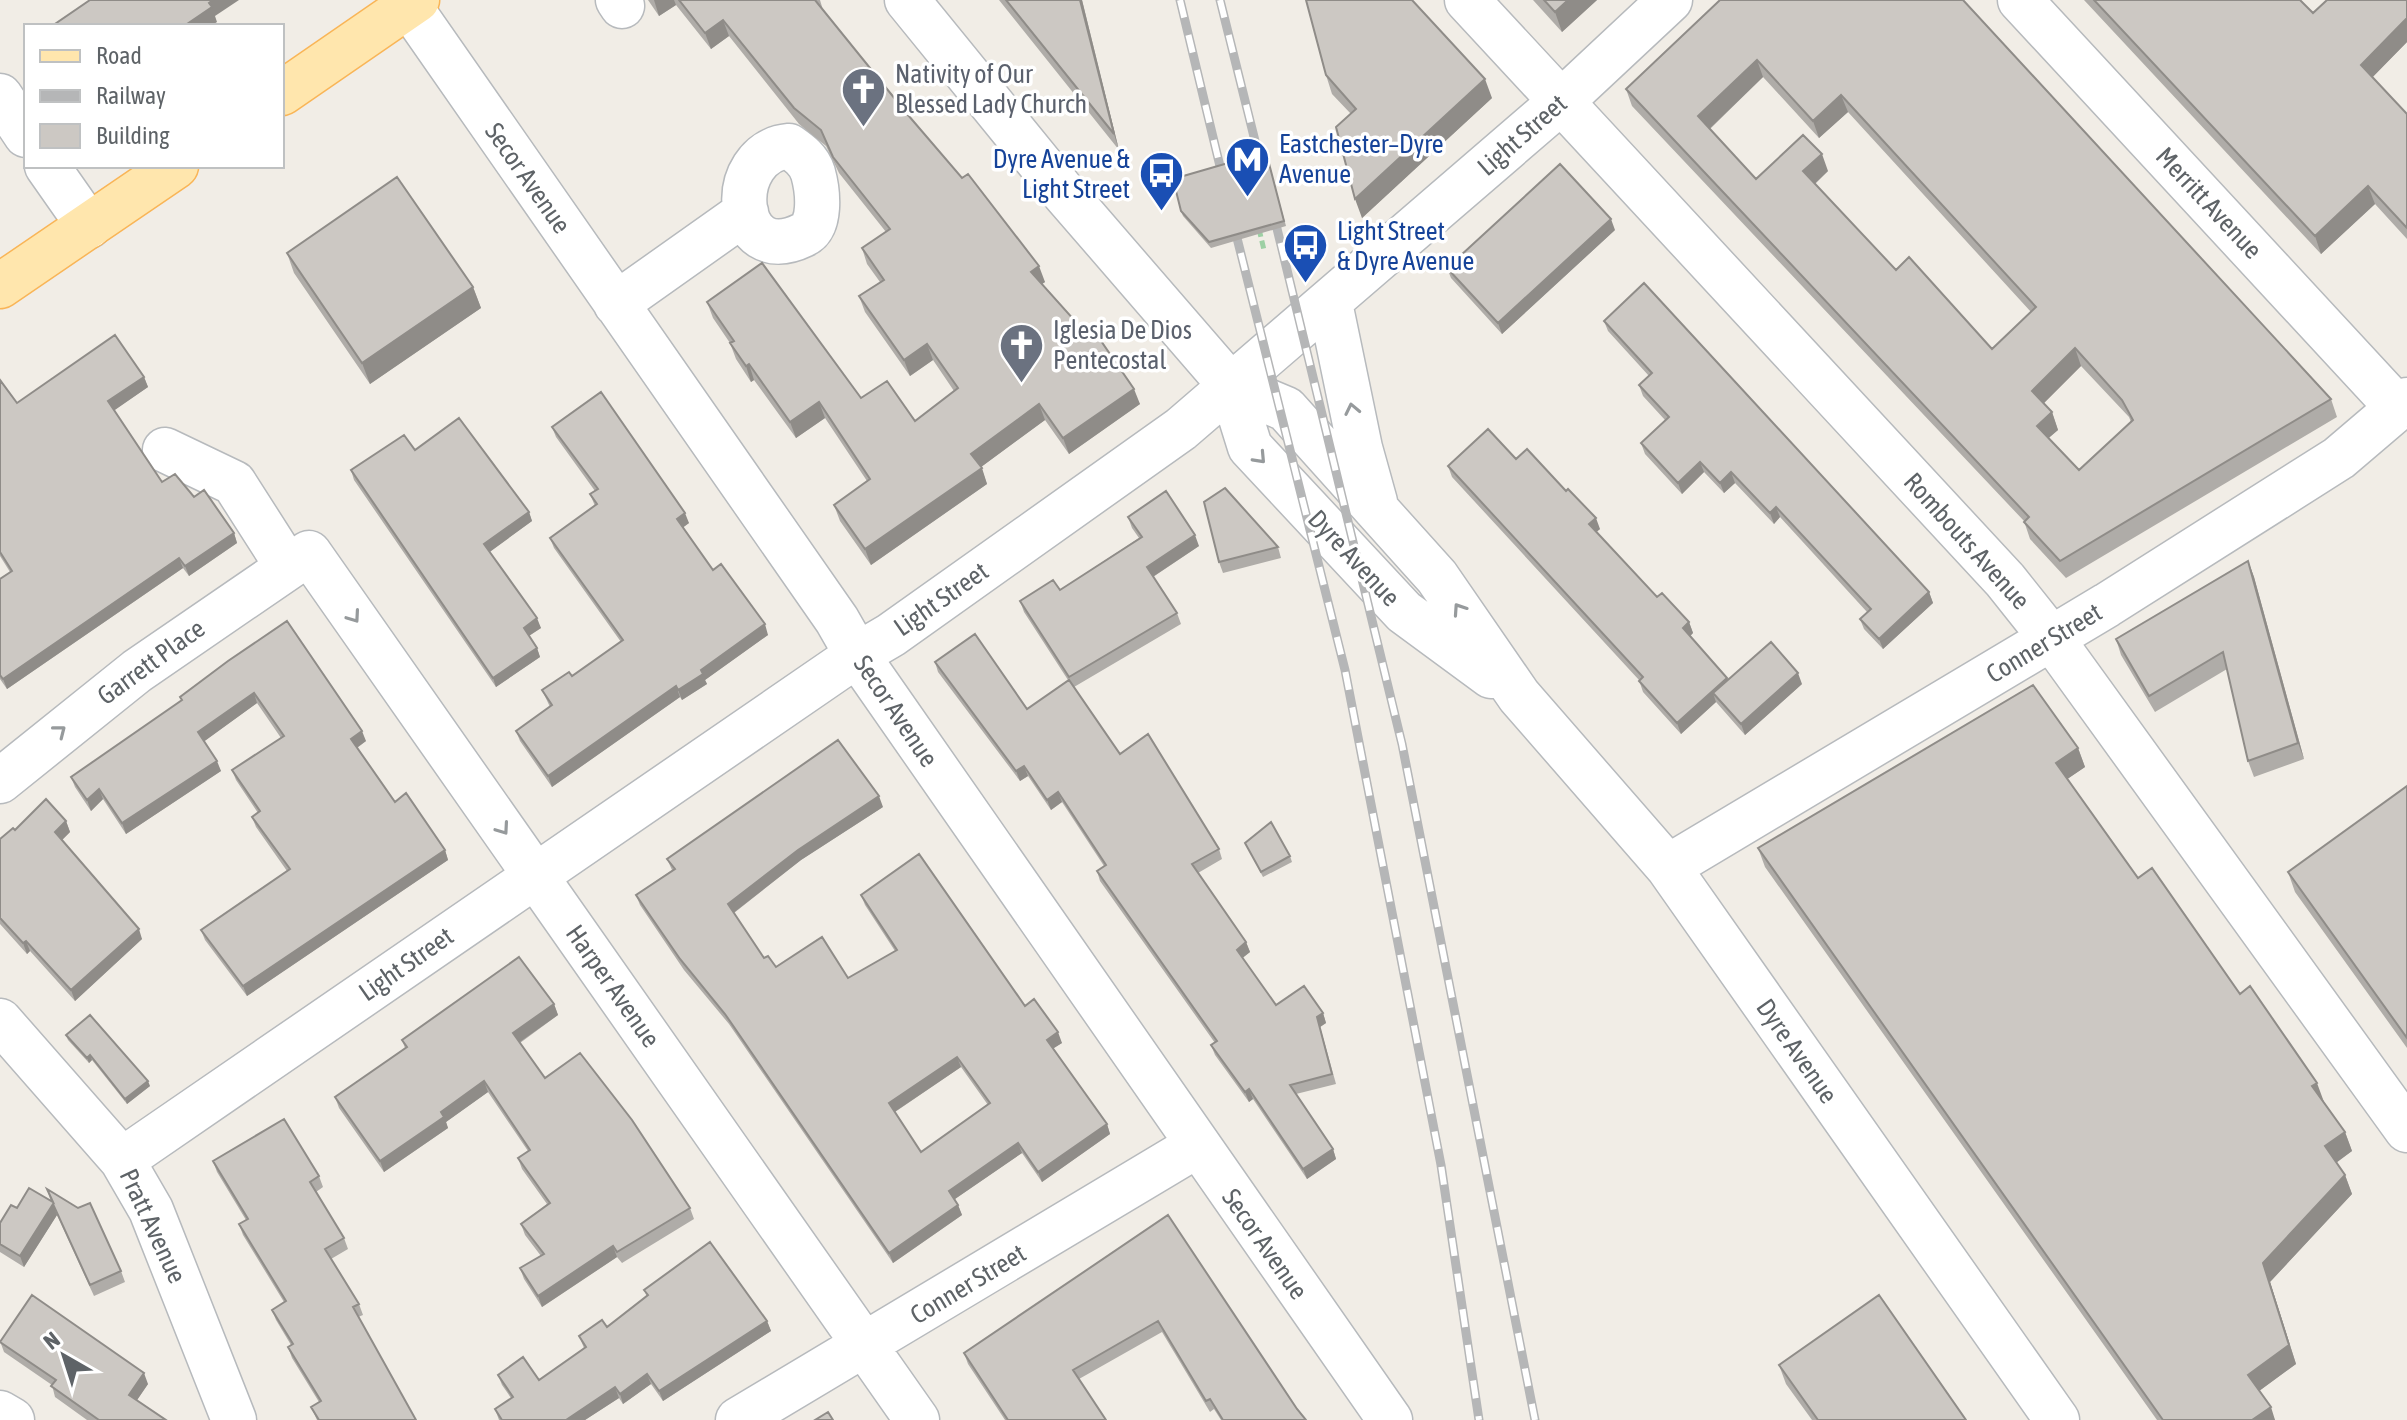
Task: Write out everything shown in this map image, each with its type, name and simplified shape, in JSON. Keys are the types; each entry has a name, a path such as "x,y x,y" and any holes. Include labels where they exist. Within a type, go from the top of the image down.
{"main road":[{"path":"284,92 410,2"},
{"path":"0,286 173,168"}],"street":[{"name":"Dyre Avenue","path":"907,0 1064,193 1231,386 1286,409 1437,577 1519,696 1668,867 2057,1420"},
{"name":"Rombouts Avenue","path":"1467,0 2005,580 2052,639 2407,1130"},
{"name":"Light Street","path":"122,1160 535,874 891,635 1181,429 1563,100 1670,0"},
{"name":"Merritt Avenue","path":"2020,0 2402,403"},
{"name":"Secor Avenue","path":"410,2 1196,1146 1390,1420"},
{"path":"0,96 24,132"},
{"path":"48,168 89,226"},
{"path":"616,304 746,212"},
{"path":"1330,303 1360,448 1378,512"},
{"name":"Dyre Avenue","path":"1231,386 1241,427 1250,447 1260,458 1404,612 1519,696"},
{"name":"Conner Street","path":"1668,867 2052,639 2339,458 2402,403"},
{"name":"Harper Avenue","path":"165,450 234,483 298,560 535,874 917,1420"},
{"name":"Garrett Place","path":"0,781 137,671 298,560"},
{"name":"Pratt Avenue","path":"0,1021 122,1160 151,1210 234,1420"},
{"name":"Conner Street","path":"738,1420 1196,1146"},
{"path":"0,1413 12,1420"}],"path":[{"path":"1255,216 1264,250"}],"building":[{"path":"90,0 213,0 209,3 212,7 187,24 55,24"},
{"path":"679,0 815,0 962,178 968,174 1039,266 1031,272 1083,330 1090,325 1134,389 1063,438 1039,404 971,454 982,468 865,549 834,505 870,479 819,402 790,422 749,364 746,366 730,343 734,341 707,302 762,263 861,398 887,381 915,421 958,388 927,344 904,360 859,296 884,280 862,248 890,229 833,157 821,130 794,108 723,20 705,33"},
{"path":"1006,0 1080,0 1114,134"},
{"path":"1306,0 1412,0 1485,79 1355,199 1336,127 1356,109 1326,75"},
{"path":"1544,0 1568,0 1555,12"},
{"path":"1720,0 1963,0 2331,399 2060,561 2024,522 2029,517 1626,89","holes":["1757,60 1813,121 1841,95 2036,307 1992,349 1909,257 1896,270 1803,171 1822,154 1803,135 1756,179 1698,116","2075,348 2122,400 2133,420 2079,470 2037,426 2052,412 2032,391"]},
{"path":"2094,0 2300,0 2313,13 2327,0 2407,0 2407,18 2361,65 2407,114 2407,228 2368,186 2315,236"},
{"path":"1266,152 1284,221 1209,242 1181,211 1173,179"},
{"path":"1560,164 1611,219 1498,323 1447,268"},
{"path":"397,177 473,287 362,363 287,253"},
{"path":"1644,283 1929,592 1879,639 1860,619 1871,609 1776,507 1770,513 1731,472 1720,483 1700,462 1678,483 1641,443 1669,417 1639,385 1652,373 1604,321"},
{"path":"115,335 144,377 108,401 162,482 175,474 194,497 204,490 234,533 185,566 179,558 3,679 0,675 0,579 12,571 0,552 0,380 17,403"},
{"path":"601,392 685,513 677,519 713,570 721,564 765,624 701,670 703,674 678,690 676,686 548,776 516,731 552,705 542,690 569,672 572,676 623,640 550,538 597,504 590,494 598,489 552,427"},
{"path":"459,418 529,512 484,544 537,618 524,628 537,648 493,678 351,470 404,435 415,450"},
{"path":"1488,429 1516,459 1527,449 1596,518 1589,524 1657,597 1662,593 1689,622 1683,628 1727,678 1677,723 1639,681 1643,677 1448,466"},
{"path":"1225,488 1278,547 1219,562 1204,502"},
{"path":"1166,491 1195,535 1147,567 1177,613 1069,677 1020,601 1053,580 1060,590 1142,537 1128,517"},
{"path":"2248,561 2298,743 2248,761 2223,652 2149,696 2116,639"},
{"path":"287,621 362,731 351,739 395,802 406,793 445,850 243,986 201,930 290,869 252,817 260,811 232,770 284,736 254,693 198,732 217,761 122,823 99,789 87,800 71,777 182,700 180,697"},
{"path":"975,634 1027,709 1069,680 1120,754 1148,734 1219,849 1192,864 1246,942 1237,950 1276,1005 1304,986 1323,1013 1317,1017 1332,1074 1290,1085 1333,1149 1303,1169 1249,1089 1245,1092 1211,1045 1217,1041 1097,871 1106,865 1058,792 1047,800 1024,766 1016,771 935,662"},
{"path":"1771,642 1798,673 1741,724 1713,693"},
{"path":"2033,685 2078,748 2056,763 2138,878 2152,868 2240,994 2250,986 2317,1083 2312,1086 2345,1132 2325,1146 2345,1175 2263,1263 2289,1345 2248,1375 2271,1407 2252,1420 2163,1420 1758,848"},
{"path":"838,740 879,796 798,850 728,904 764,958 768,956 776,967 822,937 848,978 897,950 861,895 919,854 1025,1006 1034,999 1058,1032 1047,1040 1107,1124 1038,1172 1018,1143 949,1191 958,1205 889,1253 725,1014 680,959 636,895 675,869 667,859","holes":["957,1057 990,1103 921,1152 889,1103"]},
{"path":"2407,786 2407,1038 2288,872"},
{"path":"46,799 66,821 55,832 139,929 71,990 0,918 0,839 13,828 15,830"},
{"path":"1271,822 1290,856 1261,872 1245,843"},
{"path":"519,957 554,1004 513,1033 545,1078 580,1053 632,1120 690,1208 617,1252 613,1246 538,1296 520,1268 544,1254 521,1224 550,1203 518,1158 530,1150 484,1081 441,1112 444,1117 380,1161 335,1097 407,1047 402,1040"},
{"path":"90,1015 148,1081 125,1099 90,1055 87,1058 66,1035"},
{"path":"284,1119 319,1176 310,1182 344,1238 325,1249 359,1304 353,1307 416,1420 319,1420 311,1407 321,1401 288,1347 293,1344 272,1310 286,1301 239,1224 248,1219 213,1161"},
{"path":"29,1188 53,1202 47,1189 78,1208 90,1203 121,1271 90,1285 53,1204 20,1256 0,1244 0,1223 11,1205 17,1208"},
{"path":"1168,1215 1306,1420 1223,1420 1210,1399 1206,1401 1158,1321 1073,1370 1106,1420 1008,1420 964,1353"},
{"path":"710,1242 767,1321 659,1391 647,1374 620,1394 615,1387 566,1420 502,1420 495,1409 513,1397 498,1375 523,1357 539,1380 586,1347 579,1336 602,1320 607,1327 648,1295 644,1290"},
{"path":"32,1295 144,1373 129,1395 166,1420 99,1420 51,1386 56,1380 0,1342"},
{"path":"1879,1295 1966,1420 1818,1420 1779,1365"},
{"path":"828,1412 833,1420 815,1420"}],"railway":[{"path":"1180,0 1225,187"},
{"path":"1220,0 1264,177"},
{"path":"1272,208 1402,744 1535,1420"},
{"path":"1232,218 1345,670 1441,1165 1479,1420"}],"place":[{"name":"Nativity of Our Blessed Lady Church","path":"864,128"},
{"name":"Eastchester–Dyre Avenue","path":"1248,198"},
{"name":"Dyre Avenue & Light Street","path":"1161,213"},
{"name":"Light Street & Dyre Avenue","path":"1306,285"},
{"name":"Iglesia De Dios Pentecostal","path":"1022,384"}]}
